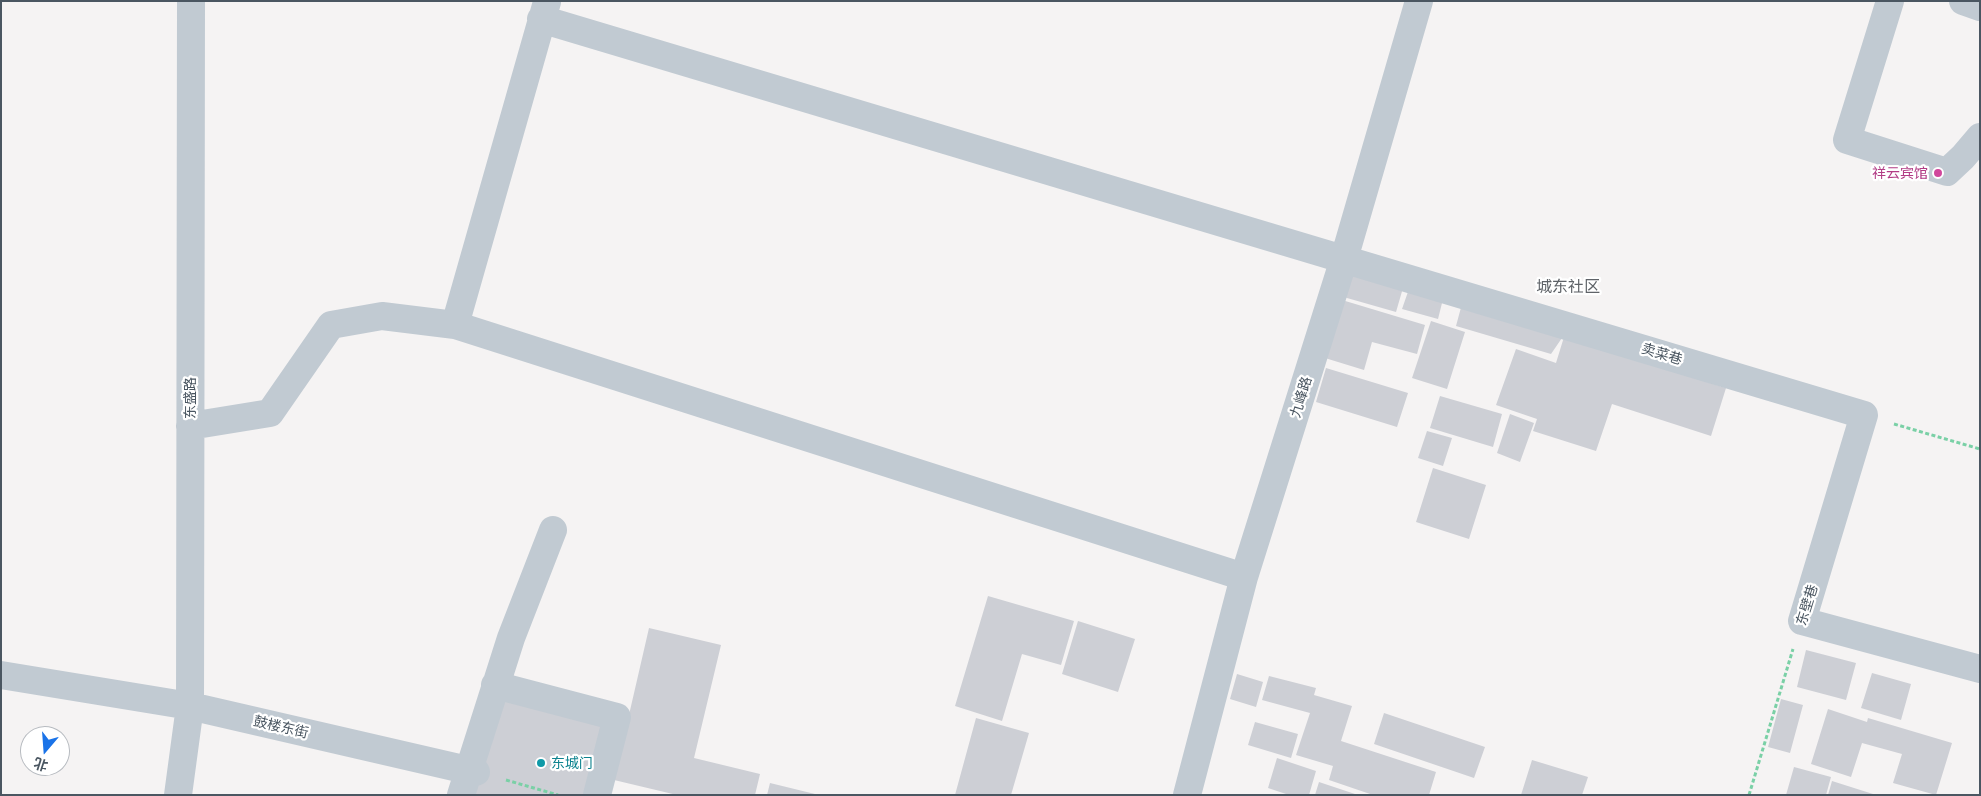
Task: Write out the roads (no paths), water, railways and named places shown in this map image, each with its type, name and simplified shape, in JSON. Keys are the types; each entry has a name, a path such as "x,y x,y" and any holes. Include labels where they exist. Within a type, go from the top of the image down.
{"street":[{"name":"东盛路","path":"178,795 190,706 191,1"},
{"name":"九峰路","path":"1187,795 1244,577 1344,259 1418,1"},
{"path":"1890,1 1847,140 1947,172 1980,137"},
{"path":"1963,1 1980,7"},
{"path":"455,325 544,10"},
{"name":"卖菜巷","path":"544,10 1344,259 1864,415"},
{"path":"190,426 270,413 331,325 382,316 455,325 1244,577"},
{"name":"东壁巷","path":"1864,415 1802,621 1980,669"},
{"path":"468,779 495,685 553,530"},
{"name":"鼓楼东街","path":"1,675 190,706 468,779"},
{"path":"495,685 618,717 597,795"}],"place":[{"name":"祥云宾馆","path":"1938,173"},
{"name":"东城门","path":"541,763"}],"district":[{"name":"城东社区","path":"1568,287"}]}
